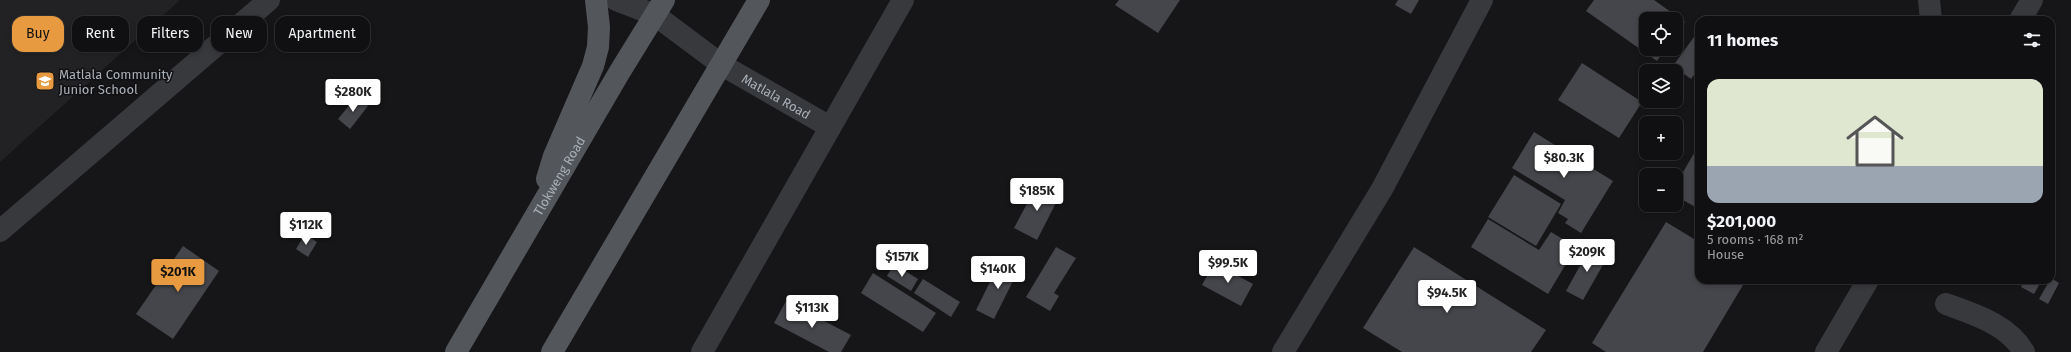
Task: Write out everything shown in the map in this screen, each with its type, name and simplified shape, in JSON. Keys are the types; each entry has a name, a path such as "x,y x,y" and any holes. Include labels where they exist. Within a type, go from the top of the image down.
{"main road":[{"path":"524,235 544,190 554,156 593,66 598,47 599,27 596,0"},
{"path":"552,352 759,0"},
{"name":"Tlokweng Road","path":"456,352 660,7"}],"street":[{"path":"0,231 268,0"},
{"name":"Matlala Road","path":"616,0 660,7 722,65 830,127"},
{"path":"702,352 903,0"},
{"path":"1283,352 1382,189 1482,0"},
{"path":"1929,0 1931,16"},
{"path":"2022,16 2032,0"},
{"path":"1826,352 1866,284"},
{"path":"1946,304 1987,320 2013,338 2024,352"}],"shaded area":[{"name":"Matlala Community Junior School","path":"0,0 180,0 162,16 137,16 137,39 129,46 129,16 72,16 72,52 122,52 0,162"}],"building":[{"path":"1119,0 1180,0 1158,33 1115,5"},
{"path":"1398,0 1419,0 1411,14 1395,5"},
{"path":"1594,0 1654,0 1671,12 1639,12 1639,48 1586,11"},
{"path":"1695,36 1695,74 1691,79 1683,73 1683,64 1674,64 1680,56 1683,56 1683,52"},
{"path":"1650,56 1660,56 1657,61"},
{"path":"1582,63 1639,100 1639,107 1619,138 1558,100"},
{"path":"356,97 368,106 350,129 338,119"},
{"path":"1534,132 1613,181 1581,233 1565,223 1568,219 1558,213 1565,200 1512,168"},
{"path":"1695,152 1695,207 1683,200 1683,172"},
{"path":"1514,175 1561,204 1536,246 1488,217"},
{"path":"1038,183 1060,195 1037,240 1014,228"},
{"path":"1488,219 1539,250 1551,232 1576,247 1548,294 1471,247"},
{"path":"1666,222 1695,240 1695,284 1744,284 1703,352 1606,352 1592,343"},
{"path":"305,234 317,242 308,257 296,249"},
{"path":"183,246 219,271 173,339 136,314"},
{"path":"1591,246 1608,256 1583,300 1566,291"},
{"path":"1056,247 1076,258 1054,293 1059,296 1050,311 1026,297"},
{"path":"1414,247 1546,330 1531,352 1402,352 1363,328"},
{"path":"1001,260 1019,269 994,319 976,310"},
{"path":"1214,263 1253,284 1241,306 1202,285"},
{"path":"894,264 918,279 911,291 887,276"},
{"path":"873,273 936,313 923,332 861,293"},
{"path":"923,279 960,302 951,317 914,293"},
{"path":"2055,280 2059,283 2048,304 2039,299 2048,284 2055,284"},
{"path":"2022,284 2040,284 2034,294 2021,287"},
{"path":"786,301 851,335 841,352 829,352 774,323"}],"place":[{"name":"Matlala Community Junior School","path":"45,81"}]}
